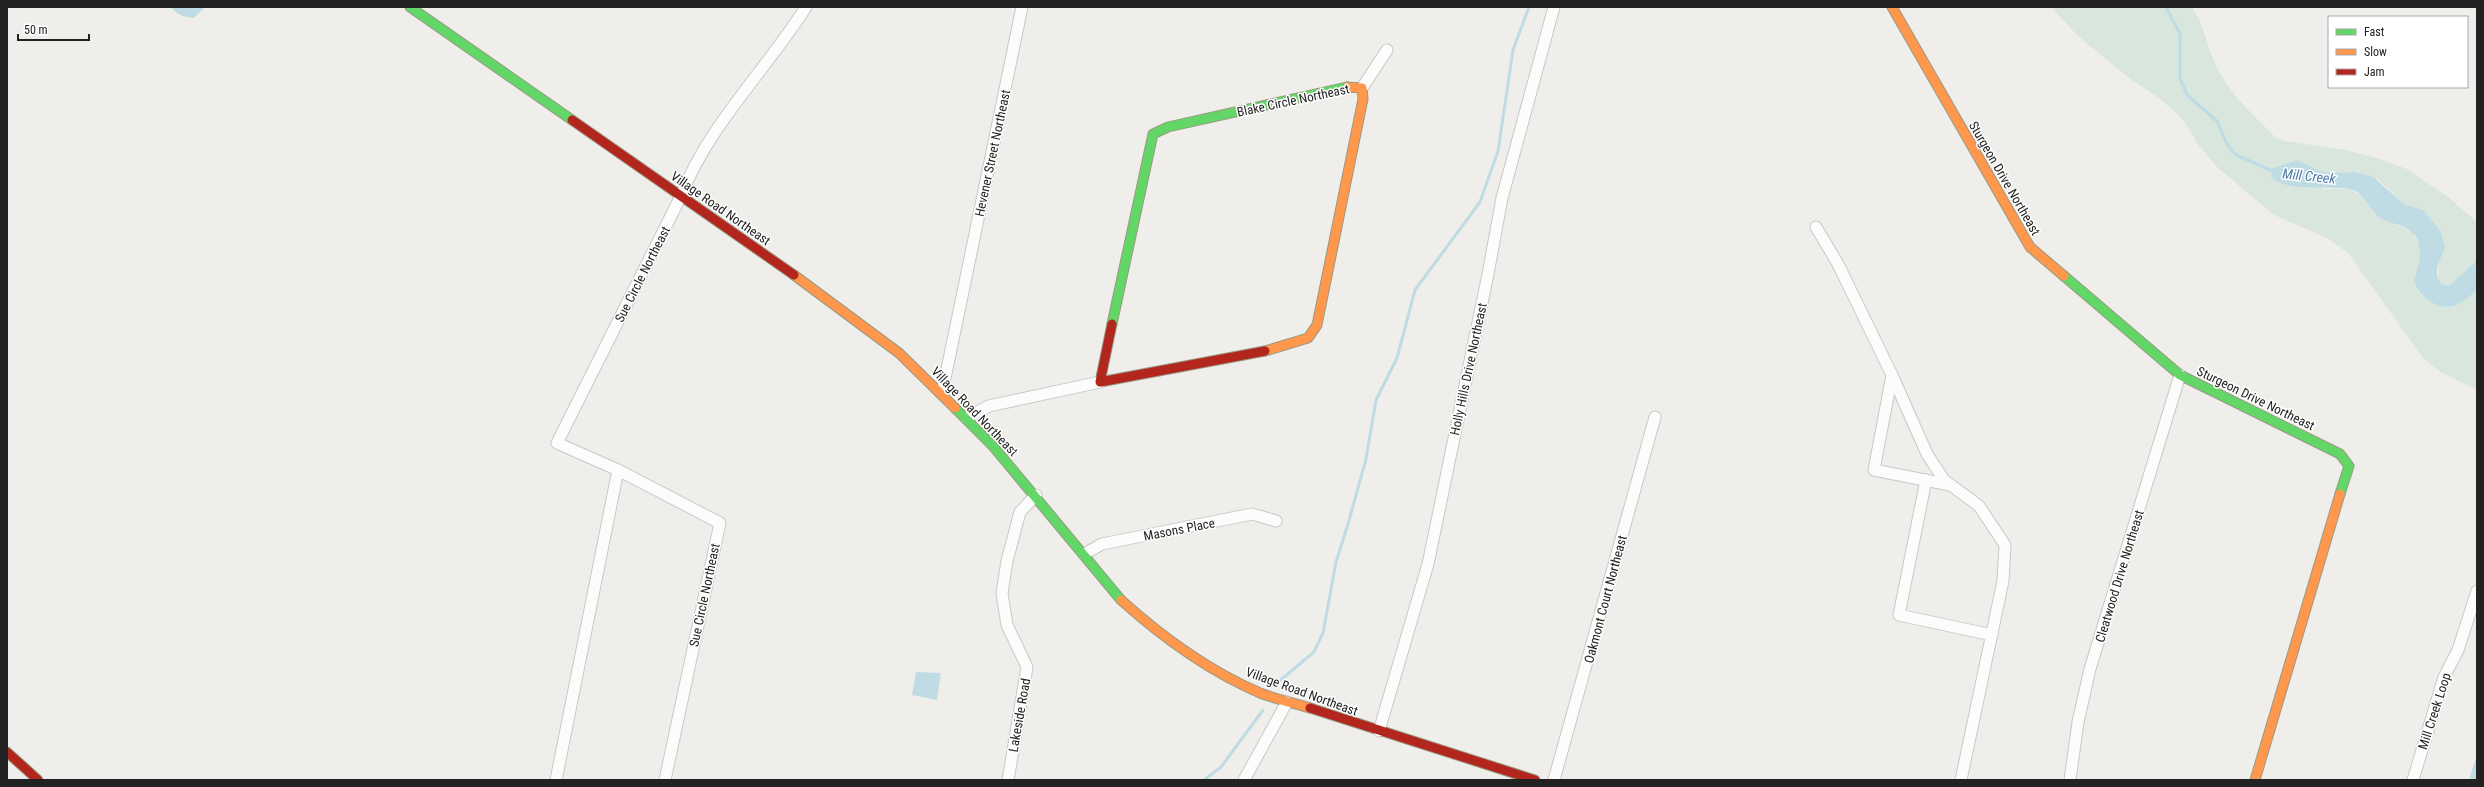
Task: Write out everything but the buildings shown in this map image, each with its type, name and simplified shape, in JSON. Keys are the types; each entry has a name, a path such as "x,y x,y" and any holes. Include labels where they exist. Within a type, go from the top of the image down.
{"main road":[{"name":"Village Road Northeast","path":"410,7 830,300 899,353 942,393 1036,495 1122,601 1190,655 1223,675 1261,693 1535,780"},
{"name":"Sturgeon Drive Northeast","path":"1892,7 2030,248 2180,375 2324,445 2340,454 2349,466 2255,780"},
{"name":"Blake Circle Northeast","path":"1347,87 1362,88 1363,99 1317,325 1308,338 1273,350 1100,382 1146,159 1153,134 1168,127 1347,87"},
{"path":"7,752 38,780"}],"street":[{"path":"681,196 691,170 708,141 806,7"},
{"name":"Hevener Street Northeast","path":"942,393 1022,7"},
{"name":"Holly Hills Drive Northeast","path":"1379,731 1428,564 1488,274 1502,198 1554,7"},
{"path":"1362,88 1387,50"},
{"name":"Sue Circle Northeast","path":"665,780 720,523 618,470 557,443 681,196"},
{"path":"1816,227 1838,264 1892,375 1927,454 1944,480 1979,506 2005,545 2003,581 1961,780"},
{"path":"1892,375 1874,470 1950,485"},
{"name":"Cleatwood Drive Northeast","path":"2070,780 2078,722 2090,670 2180,375"},
{"name":"Blake Circle Northeast","path":"966,418 988,406 1100,382"},
{"name":"Oakmont Court Northeast","path":"1554,780 1655,417"},
{"path":"556,780 618,470"},
{"path":"1926,480 1899,615 1992,635"},
{"name":"Lakeside Road","path":"1008,780 1027,667 1007,625 1002,593 1006,561 1020,512 1036,495"},
{"name":"Masons Place","path":"1084,554 1102,544 1252,514 1276,521"},
{"name":"Mill Creek Loop","path":"2413,780 2444,677 2458,650 2476,597"},
{"path":"1244,780 1287,702"}],"shaded area":[{"path":"2051,7 2192,7 2202,27 2214,61 2226,83 2241,102 2276,138 2284,141 2347,150 2380,159 2407,169 2448,197 2477,222 2477,260 2449,286 2441,284 2438,271 2445,248 2423,210 2404,204 2379,180 2355,172 2334,173 2319,171 2298,160 2323,189 2350,189 2364,197 2380,218 2412,232 2421,247 2420,261 2414,280 2416,287 2424,297 2442,304 2455,305 2477,290 2477,390 2440,372 2423,358 2348,253 2329,239 2274,215 2218,168 2199,146 2184,121 2174,111 2160,99 2129,78 2077,35"}],"water":[{"path":"171,7 205,7 194,18 181,15 175,12"},
{"path":"2298,160 2319,171 2334,173 2355,172 2373,177 2404,204 2423,210 2441,232 2445,248 2437,268 2437,276 2441,284 2449,286 2477,260 2477,290 2456,305 2450,307 2436,304 2424,297 2416,286 2414,280 2420,256 2420,249 2415,236 2409,230 2401,226 2381,219 2362,196 2353,190 2340,188 2297,187 2287,185 2272,178 2271,169"},
{"path":"916,672 941,673 937,700 912,695"},
{"path":"2477,754 2477,780 2469,780"}],"waterway":[{"path":"1277,683 1314,652 1323,633 1336,562 1366,459 1376,400 1397,358 1415,290 1480,202 1498,151 1513,50 1529,7"},
{"name":"Mill Creek","path":"2166,7 2180,34 2180,78 2187,95 2217,121 2227,144 2236,155 2273,171"},
{"path":"1204,780 1221,767 1263,710"}],"traffic: fast":[{"path":"410,7 572,120"},
{"path":"1112,324 1153,134 1168,127 1347,87"},
{"path":"2064,276 2180,375 2340,454 2349,466 2340,494"},
{"path":"955,408 992,445 1121,600"}],"traffic: slow":[{"path":"1892,7 2030,247 2064,276"},
{"path":"1265,351 1308,338 1317,325 1363,99 1362,88 1347,87"},
{"path":"794,275 899,353 955,408"},
{"path":"2255,780 2340,494"},
{"path":"1121,600 1153,627 1204,664 1260,693 1310,708"}],"traffic: jam":[{"path":"572,120 794,275"},
{"path":"1112,324 1100,382 1265,351"},
{"path":"1310,708 1535,780"},
{"path":"7,752 38,780"}]}
